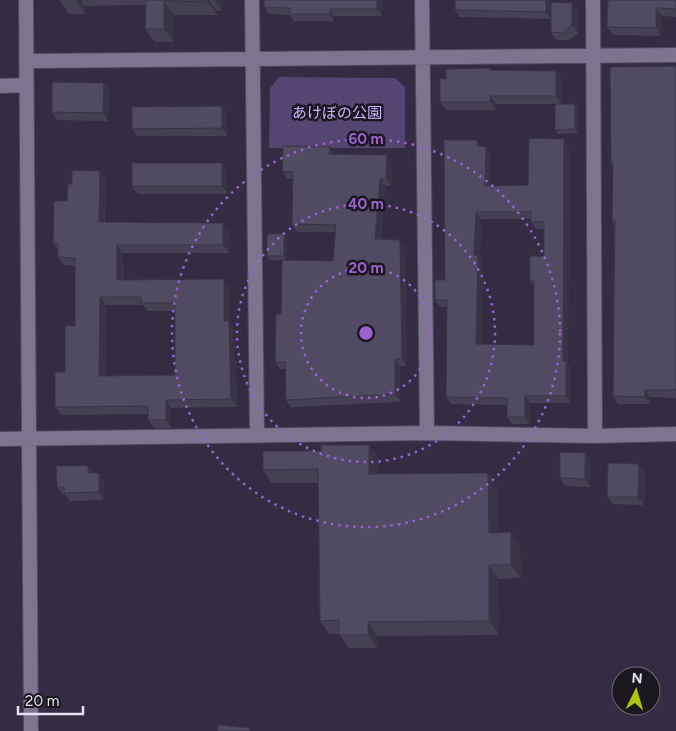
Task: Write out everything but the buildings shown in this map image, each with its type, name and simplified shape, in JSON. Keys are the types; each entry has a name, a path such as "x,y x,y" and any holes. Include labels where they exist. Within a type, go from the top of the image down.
{"street":[{"path":"26,0 31,731"},
{"path":"252,0 257,435"},
{"path":"422,0 427,433"},
{"path":"593,0 595,436"},
{"path":"26,61 676,55"},
{"path":"0,86 26,85"},
{"path":"0,439 427,433 595,436 676,434"}],"green space":[{"name":"あけぼの公園","path":"279,77 395,78 405,87 405,148 269,148 270,88"}]}
